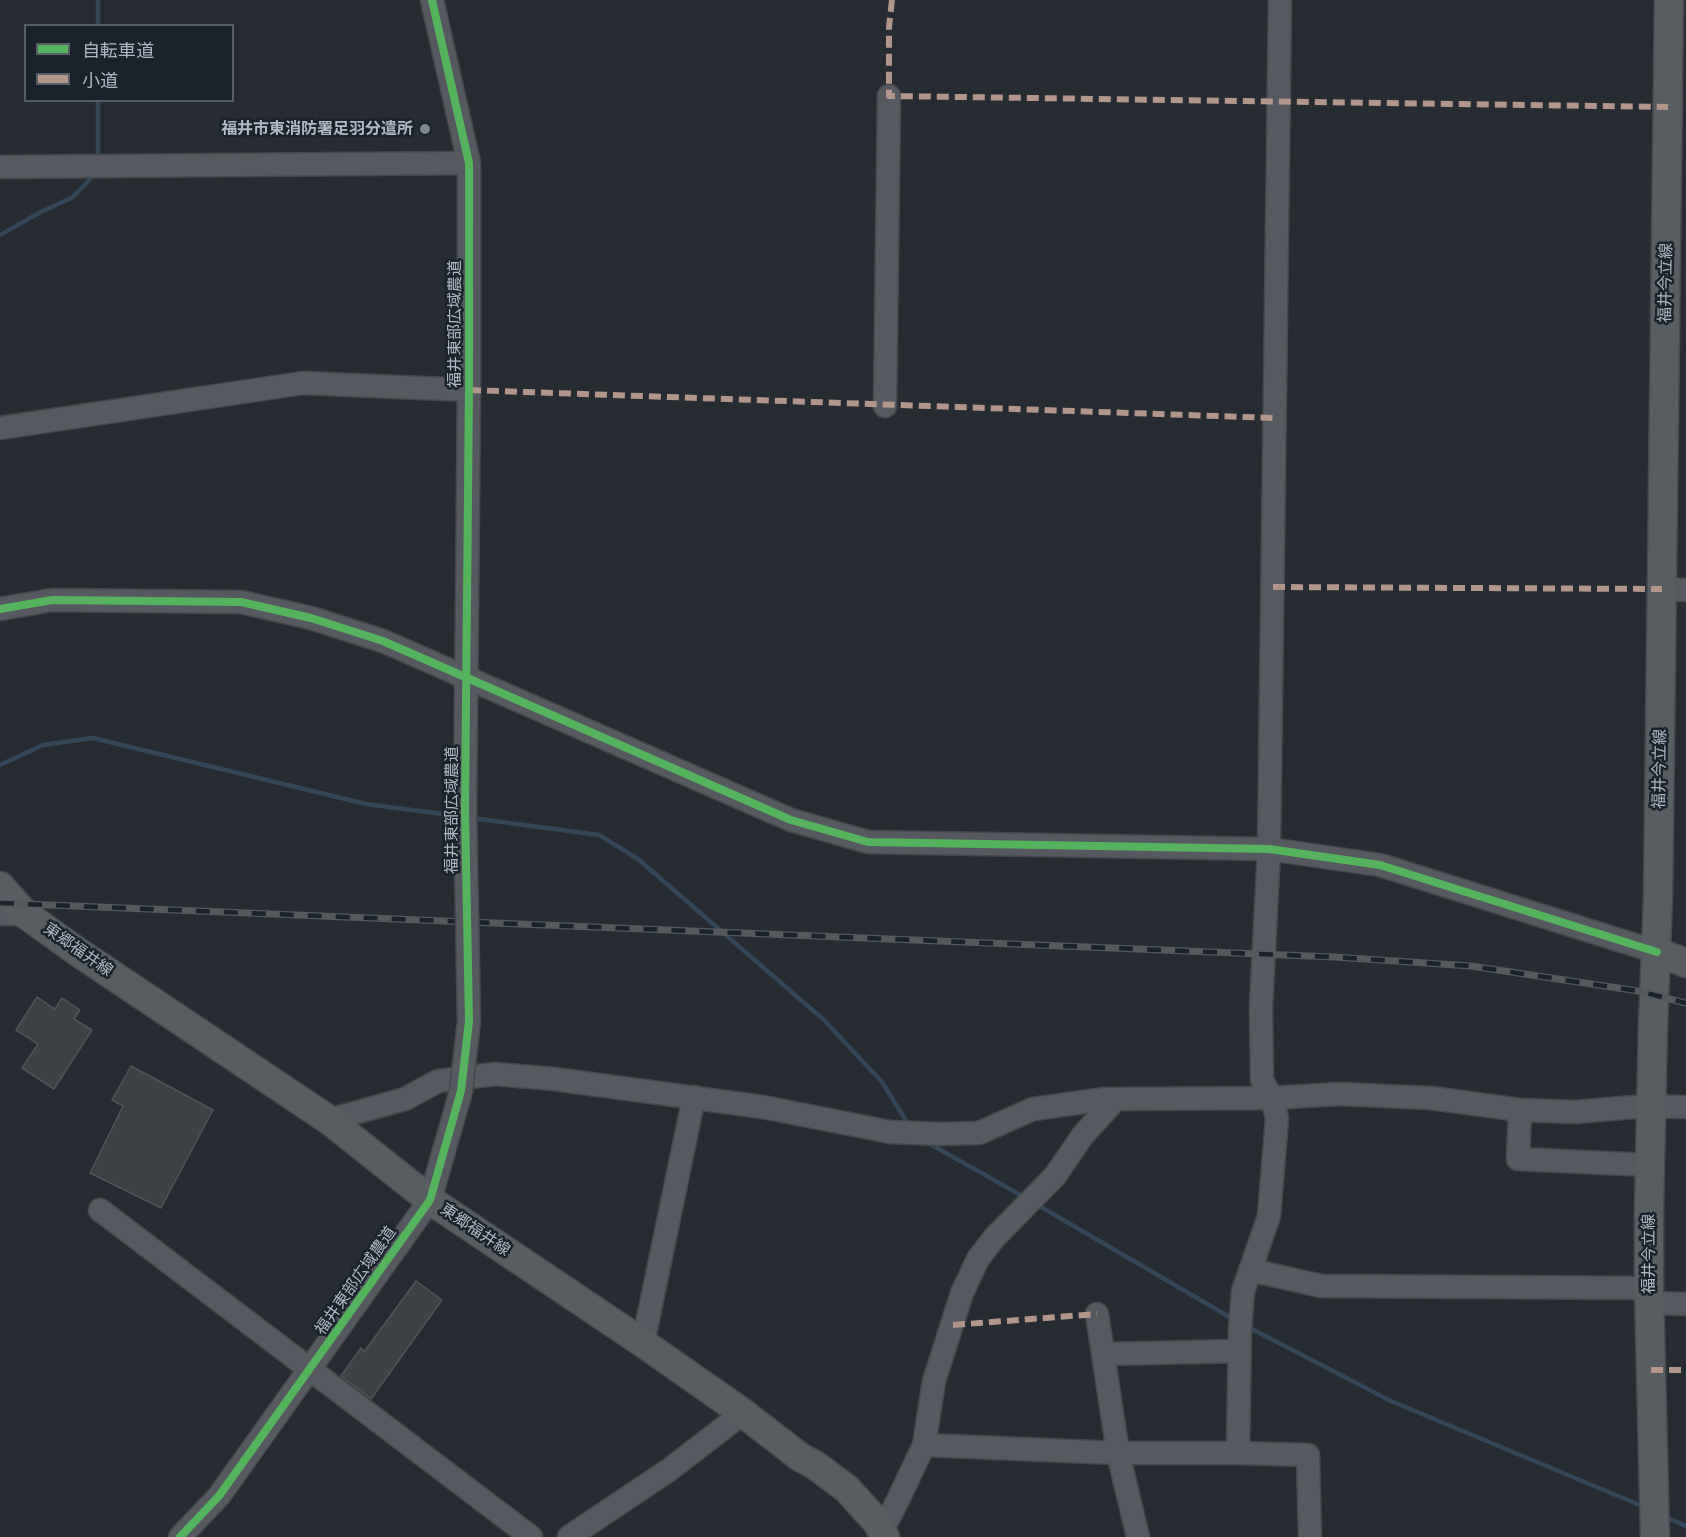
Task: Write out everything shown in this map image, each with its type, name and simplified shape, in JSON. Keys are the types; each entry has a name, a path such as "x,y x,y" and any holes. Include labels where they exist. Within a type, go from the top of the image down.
{"main road":[{"name":"福井今立線","path":"1655,1537 1649,1296 1650,1106 1674,590 1677,107 1669,0"},
{"name":"東郷福井線","path":"0,886 13,914 78,952 329,1120 430,1200 644,1343 800,1457 815,1465 847,1489 883,1534"},
{"path":"1657,952 1686,963"}],"street":[{"name":"福井東部広域農道","path":"180,1537 219,1496 430,1200 461,1091 470,1021 465,810 469,163 432,0"},
{"path":"1238,1453 1243,1291 1269,1216 1277,1118 1272,1098 1262,1080 1261,1006 1269,849 1280,0"},
{"path":"885,406 889,96"},
{"path":"0,167 469,163"},
{"path":"0,428 303,383 469,390"},
{"path":"0,609 52,600 241,602 311,618 383,641 791,820 868,842 1269,849 1380,865 1657,952"},
{"path":"329,1120 405,1099 438,1081 495,1074 554,1079 763,1107 890,1132 939,1134 979,1133 1033,1109 1116,1099 1272,1098 1338,1094 1431,1098 1520,1110 1575,1112 1650,1106 1686,1107"},
{"path":"644,1343 694,1097"},
{"path":"883,1534 924,1445 934,1381 962,1293 978,1259 994,1238 1055,1176 1083,1135 1116,1099"},
{"path":"1520,1110 1518,1159 1650,1166"},
{"path":"100,1210 531,1537"},
{"path":"1250,1270 1321,1286 1649,1296 1686,1304"},
{"path":"1097,1314 1118,1453 1138,1537"},
{"path":"1104,1354 1240,1333"},
{"path":"569,1537 669,1470 742,1413"},
{"path":"924,1445 1118,1453 1308,1455 1310,1537"}],"building":[{"path":"37,997 55,1009 62,998 80,1010 74,1019 92,1030 54,1089 22,1068 38,1044 16,1030"},
{"path":"131,1066 213,1110 161,1208 90,1173 123,1106 112,1100"},
{"path":"416,1281 442,1300 371,1399 341,1376 361,1348 364,1352"}],"waterway":[{"path":"98,0 98,24"},
{"path":"98,102 98,156"},
{"path":"0,235 73,197 94,175"},
{"path":"0,765 43,745 93,738 366,804 458,816"},
{"path":"472,818 599,835 638,859 824,1020 882,1082 905,1119"},
{"path":"928,1143 1026,1198"},
{"path":"1036,1204 1233,1319"},
{"path":"1248,1327 1391,1401 1642,1506"},
{"path":"1670,1519 1686,1526"}],"railway":[{"path":"0,903 1334,957 1471,966 1638,991 1686,1003"}],"marked path":[{"path":"892,0 889,27 889,96 1668,107"},
{"path":"469,390 1274,418"},
{"path":"1273,587 1662,589"},
{"path":"953,1325 1097,1314"},
{"path":"1651,1370 1686,1370"}],"cycle path":[{"path":"180,1537 219,1496 430,1200 461,1091 469,1021 465,810 469,163 432,0"},
{"path":"0,609 52,600 241,602 311,618 383,641 791,820 868,842 1269,849 1380,865 1657,952"}],"place":[{"name":"福井市東消防署足羽分遣所","path":"425,129"}]}
